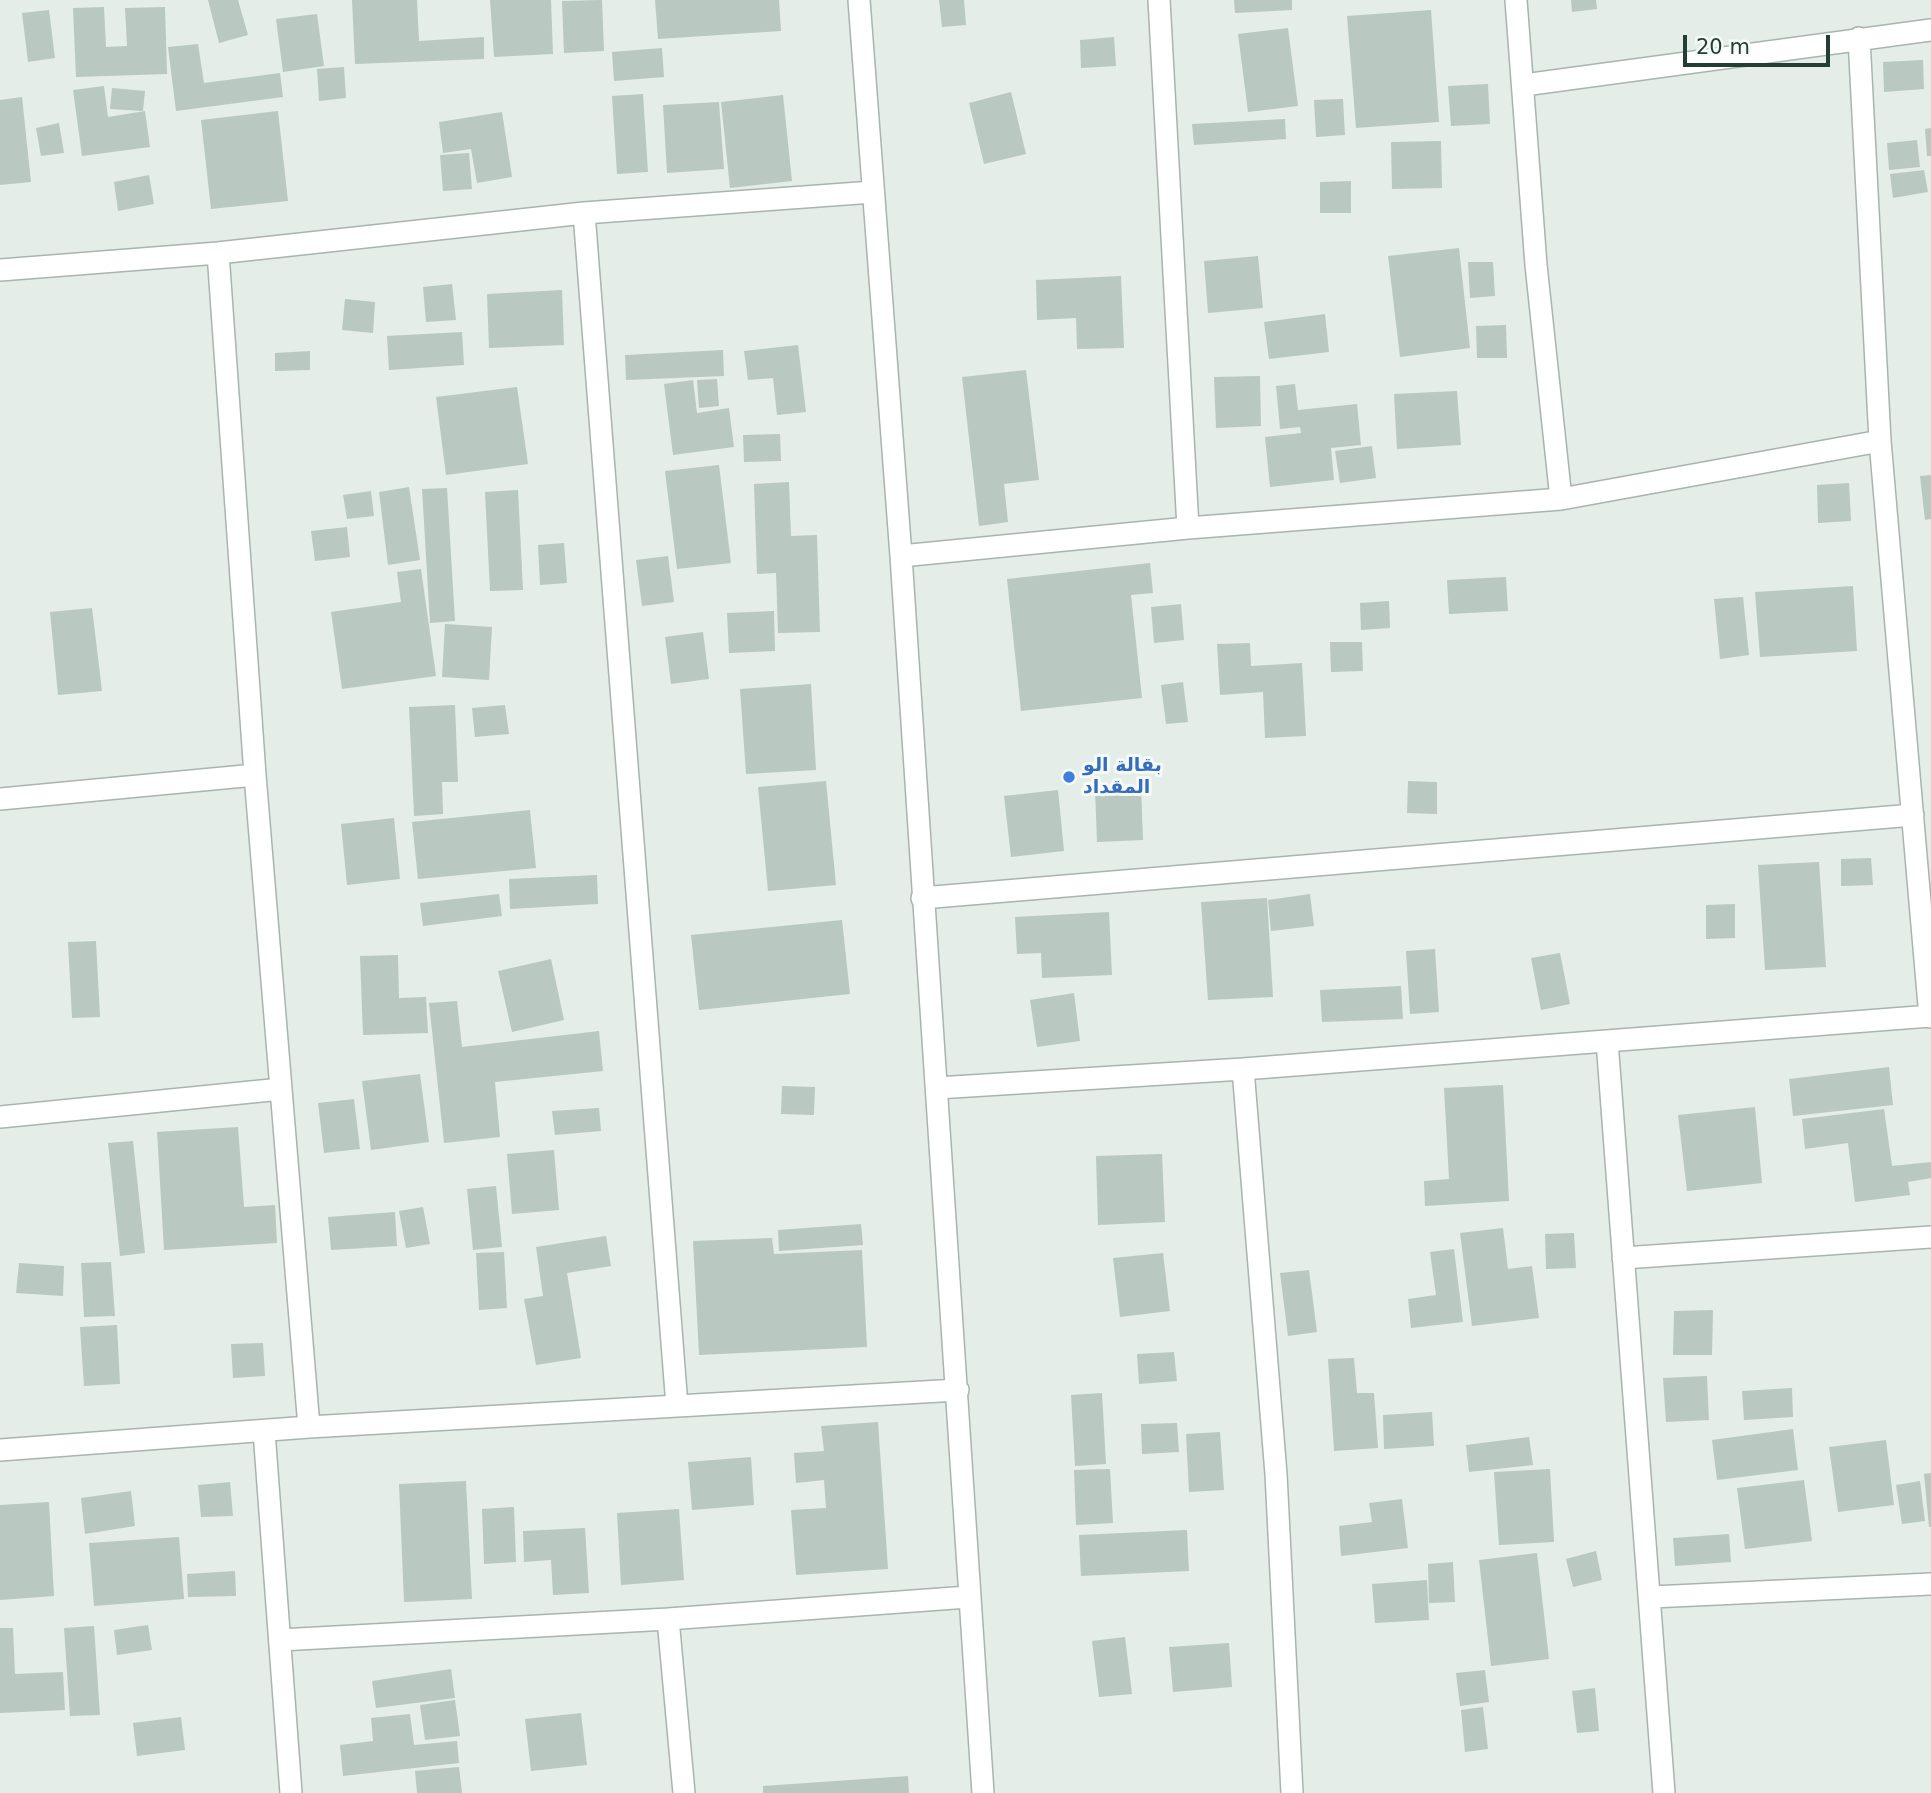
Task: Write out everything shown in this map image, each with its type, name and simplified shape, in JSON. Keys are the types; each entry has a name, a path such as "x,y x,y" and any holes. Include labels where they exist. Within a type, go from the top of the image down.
{"street":[{"path":"859,0 901,556 983,1793"},
{"path":"1159,0 1188,528"},
{"path":"1516,0 1536,265 1561,499"},
{"path":"1524,85 1740,58 1859,38 1931,30"},
{"path":"937,1088 1243,1069 1930,1016 1880,441 1859,38"},
{"path":"0,270 218,253 584,213 873,191"},
{"path":"584,213 677,1406"},
{"path":"218,253 255,775 309,1427"},
{"path":"901,556 1188,528 1561,499 1880,441"},
{"path":"0,799 255,775"},
{"path":"922,898 1913,815"},
{"path":"1607,1041 1664,1793"},
{"path":"1243,1069 1276,1474 1292,1793"},
{"path":"0,1117 281,1089"},
{"path":"1623,1258 1931,1237"},
{"path":"0,1450 309,1427 958,1390"},
{"path":"264,1431 291,1793"},
{"path":"1651,1597 1931,1584"},
{"path":"280,1640 668,1619 968,1597"},
{"path":"668,1619 684,1793"}],"building":[{"path":"208,0 238,0 248,35 219,43"},
{"path":"352,0 417,0 419,41 484,37 484,59 355,64"},
{"path":"490,0 551,0 553,54 494,57"},
{"path":"602,0 604,51 564,53 562,1"},
{"path":"655,0 779,0 781,31 658,39"},
{"path":"939,0 964,0 966,25 942,27"},
{"path":"1234,0 1292,0 1292,10 1235,13"},
{"path":"1571,0 1596,0 1597,9 1572,12"},
{"path":"104,7 106,47 127,46 125,8 165,7 167,74 76,77 73,8"},
{"path":"49,10 55,58 28,62 22,13"},
{"path":"1431,10 1439,122 1356,128 1347,16"},
{"path":"317,14 324,66 283,72 276,19"},
{"path":"1288,28 1298,106 1248,112 1238,34"},
{"path":"1114,37 1116,66 1081,68 1080,40"},
{"path":"198,44 204,83 280,73 283,97 176,111 168,47"},
{"path":"662,48 664,77 614,81 612,52"},
{"path":"1923,60 1924,89 1884,92 1883,62"},
{"path":"344,67 346,98 319,101 317,69"},
{"path":"1488,84 1490,124 1451,126 1448,86"},
{"path":"104,86 108,117 145,111 150,147 82,156 73,90"},
{"path":"112,88 145,91 143,111 110,109"},
{"path":"1011,92 1026,154 984,164 969,103"},
{"path":"643,94 648,172 617,174 612,96"},
{"path":"783,95 792,181 730,188 721,102"},
{"path":"22,97 31,182 0,185 0,100"},
{"path":"1343,99 1345,135 1316,137 1314,100"},
{"path":"719,102 724,169 667,173 663,105"},
{"path":"278,111 288,201 211,209 201,120"},
{"path":"502,112 512,177 477,183 471,149 443,153 439,122"},
{"path":"1285,119 1286,139 1194,145 1192,124"},
{"path":"59,123 64,153 41,156 36,128"},
{"path":"1931,128 1931,156 1927,156 1925,129"},
{"path":"1917,140 1920,167 1889,170 1887,143"},
{"path":"1441,141 1442,188 1392,189 1391,142"},
{"path":"469,153 472,189 443,191 440,155"},
{"path":"1924,170 1928,192 1893,198 1890,174"},
{"path":"149,175 154,204 118,211 114,182"},
{"path":"1351,181 1351,213 1320,213 1320,182"},
{"path":"1459,248 1470,348 1400,357 1388,256"},
{"path":"1258,256 1263,308 1208,313 1204,261"},
{"path":"1468,262 1493,262 1495,296 1470,298"},
{"path":"1121,276 1124,348 1077,349 1076,318 1037,320 1036,280"},
{"path":"452,284 456,320 426,322 423,287"},
{"path":"562,290 564,345 489,348 487,294"},
{"path":"345,299 375,302 373,333 342,330"},
{"path":"1325,314 1329,352 1269,359 1264,322"},
{"path":"1506,325 1507,358 1477,358 1476,326"},
{"path":"462,332 464,365 389,370 387,336"},
{"path":"798,345 806,412 777,415 773,378 748,380 744,351"},
{"path":"723,350 724,376 626,380 625,355"},
{"path":"310,351 310,370 275,371 275,353"},
{"path":"1026,370 1039,480 1004,484 1008,522 979,526 962,377"},
{"path":"1260,376 1261,426 1216,428 1214,377"},
{"path":"717,379 719,406 699,408 697,380"},
{"path":"693,380 697,413 729,408 734,447 673,455 664,384"},
{"path":"1295,384 1298,410 1357,404 1361,445 1331,448 1334,480 1270,487 1265,437 1301,433 1300,427 1280,429 1276,386"},
{"path":"517,387 528,464 446,475 436,397"},
{"path":"1457,391 1461,445 1397,449 1394,394"},
{"path":"780,434 781,461 744,462 743,435"},
{"path":"1372,446 1376,478 1340,483 1335,451"},
{"path":"719,465 731,563 677,569 665,471"},
{"path":"1931,475 1931,519 1925,520 1920,476"},
{"path":"789,482 791,536 817,535 820,632 778,633 776,573 757,574 754,484"},
{"path":"1849,483 1851,521 1818,523 1817,485"},
{"path":"409,487 420,560 388,565 379,492"},
{"path":"447,488 455,621 430,623 422,489"},
{"path":"518,490 523,590 490,591 485,492"},
{"path":"371,491 374,516 347,519 343,495"},
{"path":"347,527 350,557 315,561 311,531"},
{"path":"564,543 567,583 540,585 538,545"},
{"path":"668,556 674,602 642,606 636,560"},
{"path":"1150,563 1153,593 1131,595 1142,698 1021,711 1007,579"},
{"path":"421,569 436,676 342,689 331,612 401,602 397,572"},
{"path":"1506,577 1508,611 1449,614 1447,580"},
{"path":"1853,586 1857,651 1760,657 1755,592"},
{"path":"1743,597 1749,655 1720,659 1714,599"},
{"path":"1389,601 1390,628 1361,630 1360,603"},
{"path":"1181,604 1184,640 1154,643 1151,607"},
{"path":"92,608 102,691 58,695 50,612"},
{"path":"774,611 775,651 729,653 727,613"},
{"path":"445,624 492,627 489,680 442,677"},
{"path":"703,632 709,679 671,684 665,637"},
{"path":"1330,642 1362,642 1363,671 1331,672"},
{"path":"1250,643 1251,666 1302,663 1306,736 1265,738 1263,692 1220,695 1217,644"},
{"path":"1183,682 1188,722 1166,724 1161,685"},
{"path":"811,684 816,770 746,774 740,689"},
{"path":"455,705 458,782 442,782 443,814 414,816 409,707"},
{"path":"505,705 509,734 475,737 472,708"},
{"path":"826,781 836,885 768,891 758,787"},
{"path":"1408,781 1437,782 1437,814 1407,813"},
{"path":"1141,786 1143,840 1097,842 1095,788"},
{"path":"1058,790 1064,851 1011,857 1004,796"},
{"path":"530,810 536,868 418,879 412,822"},
{"path":"394,818 400,879 347,885 341,824"},
{"path":"1871,858 1873,885 1841,886 1841,859"},
{"path":"1819,862 1826,967 1765,970 1758,865"},
{"path":"597,875 598,904 510,909 509,879"},
{"path":"499,894 502,916 423,926 420,903"},
{"path":"1310,894 1314,926 1271,931 1268,900"},
{"path":"1267,898 1273,997 1208,1000 1201,902"},
{"path":"1735,904 1735,938 1706,939 1706,905"},
{"path":"1109,912 1112,975 1042,978 1041,953 1017,954 1015,917"},
{"path":"842,920 850,994 699,1010 691,935"},
{"path":"96,941 100,1017 72,1018 68,942"},
{"path":"1435,949 1439,1012 1410,1014 1406,951"},
{"path":"1560,953 1570,1004 1541,1010 1531,958"},
{"path":"398,955 399,998 426,997 428,1033 363,1035 360,956"},
{"path":"551,959 564,1020 512,1032 498,971"},
{"path":"1401,986 1403,1019 1322,1022 1320,990"},
{"path":"1074,993 1080,1041 1037,1047 1030,1000"},
{"path":"457,1001 462,1047 599,1031 603,1071 495,1082 500,1137 444,1143 429,1003"},
{"path":"1889,1067 1893,1105 1793,1116 1789,1079"},
{"path":"420,1074 429,1142 371,1150 362,1081"},
{"path":"1503,1085 1509,1201 1425,1206 1424,1181 1449,1179 1444,1088"},
{"path":"782,1086 815,1087 814,1115 781,1114"},
{"path":"354,1099 360,1149 324,1153 318,1103"},
{"path":"1755,1107 1762,1183 1687,1191 1678,1115"},
{"path":"599,1108 601,1131 555,1135 552,1111"},
{"path":"1884,1109 1892,1166 1931,1162 1931,1178 1908,1182 1910,1195 1855,1202 1848,1143 1805,1149 1802,1119"},
{"path":"238,1127 244,1207 275,1205 277,1243 164,1250 157,1132"},
{"path":"133,1141 145,1253 120,1256 108,1143"},
{"path":"554,1150 559,1210 512,1214 507,1154"},
{"path":"1162,1154 1165,1222 1098,1225 1096,1156"},
{"path":"496,1186 502,1247 473,1250 467,1189"},
{"path":"423,1207 430,1244 406,1248 399,1211"},
{"path":"395,1212 397,1246 331,1250 328,1217"},
{"path":"861,1224 863,1245 779,1251 778,1230"},
{"path":"1503,1228 1508,1269 1532,1266 1539,1318 1472,1326 1460,1233"},
{"path":"1574,1233 1576,1268 1546,1269 1545,1234"},
{"path":"606,1236 611,1266 567,1273 581,1358 536,1365 524,1299 543,1296 536,1247"},
{"path":"772,1238 774,1254 862,1250 867,1347 699,1355 693,1241"},
{"path":"1454,1249 1463,1322 1411,1328 1408,1299 1436,1295 1430,1252"},
{"path":"504,1252 507,1308 479,1310 476,1253"},
{"path":"1163,1253 1170,1311 1120,1317 1113,1258"},
{"path":"111,1262 115,1316 84,1317 81,1263"},
{"path":"19,1263 64,1266 63,1296 16,1293"},
{"path":"1309,1270 1317,1332 1288,1336 1280,1273"},
{"path":"1713,1310 1712,1355 1673,1355 1674,1311"},
{"path":"117,1325 120,1384 84,1386 80,1327"},
{"path":"263,1343 265,1376 233,1378 231,1344"},
{"path":"1174,1352 1177,1381 1139,1384 1137,1354"},
{"path":"1354,1358 1357,1393 1374,1393 1378,1448 1334,1451 1328,1359"},
{"path":"1707,1376 1709,1420 1666,1422 1663,1378"},
{"path":"1792,1388 1793,1417 1744,1420 1742,1391"},
{"path":"1102,1393 1106,1464 1075,1466 1071,1395"},
{"path":"1432,1412 1434,1446 1384,1449 1383,1415"},
{"path":"878,1422 888,1569 796,1575 791,1510 826,1508 824,1480 796,1483 794,1453 824,1451 821,1426"},
{"path":"1177,1423 1179,1452 1142,1454 1141,1424"},
{"path":"1793,1429 1798,1470 1717,1480 1712,1440"},
{"path":"1220,1432 1224,1490 1189,1492 1186,1434"},
{"path":"1529,1437 1533,1465 1469,1472 1466,1445"},
{"path":"1886,1440 1894,1505 1838,1512 1829,1447"},
{"path":"751,1457 754,1505 692,1510 688,1462"},
{"path":"1110,1469 1113,1523 1076,1525 1074,1470"},
{"path":"1550,1469 1554,1542 1499,1545 1494,1472"},
{"path":"1931,1473 1931,1527 1929,1527 1924,1474"},
{"path":"1804,1480 1812,1541 1745,1549 1737,1488"},
{"path":"466,1481 472,1599 404,1602 399,1484"},
{"path":"1920,1481 1925,1521 1902,1524 1896,1485"},
{"path":"230,1482 233,1516 201,1517 198,1485"},
{"path":"131,1491 135,1526 85,1534 81,1498"},
{"path":"1402,1499 1408,1548 1341,1556 1339,1526 1372,1522 1369,1503"},
{"path":"49,1502 54,1596 0,1600 0,1505"},
{"path":"514,1507 516,1562 484,1564 482,1509"},
{"path":"679,1509 684,1580 621,1585 617,1513"},
{"path":"585,1528 589,1593 553,1595 551,1560 524,1562 523,1531"},
{"path":"1187,1530 1189,1571 1081,1576 1079,1535"},
{"path":"1729,1534 1731,1562 1675,1566 1673,1538"},
{"path":"179,1537 184,1599 94,1606 89,1543"},
{"path":"1596,1551 1602,1580 1573,1587 1566,1559"},
{"path":"1537,1553 1549,1659 1491,1666 1479,1560"},
{"path":"1453,1562 1455,1602 1429,1603 1428,1564"},
{"path":"235,1571 236,1596 188,1597 187,1574"},
{"path":"1427,1580 1429,1620 1375,1623 1372,1584"},
{"path":"148,1625 152,1650 117,1655 114,1630"},
{"path":"94,1626 100,1715 70,1716 64,1628"},
{"path":"0,1628 13,1628 15,1674 63,1672 65,1710 0,1713"},
{"path":"1125,1637 1132,1694 1099,1697 1092,1641"},
{"path":"1229,1643 1232,1687 1173,1692 1169,1647"},
{"path":"451,1669 455,1698 376,1708 372,1681"},
{"path":"1485,1670 1489,1702 1460,1706 1456,1673"},
{"path":"1595,1688 1599,1731 1577,1733 1572,1691"},
{"path":"455,1700 460,1736 425,1740 420,1705"},
{"path":"1483,1707 1488,1749 1465,1752 1461,1710"},
{"path":"581,1713 587,1765 531,1771 525,1719"},
{"path":"410,1714 414,1745 457,1741 459,1763 343,1776 340,1745 373,1741 371,1718"},
{"path":"181,1717 185,1750 137,1756 133,1723"},
{"path":"459,1767 462,1793 417,1793 415,1771"},
{"path":"908,1776 909,1793 763,1793 763,1786"}],"place":[{"name":"بقالة الو المقداد","path":"1069,777"}]}
